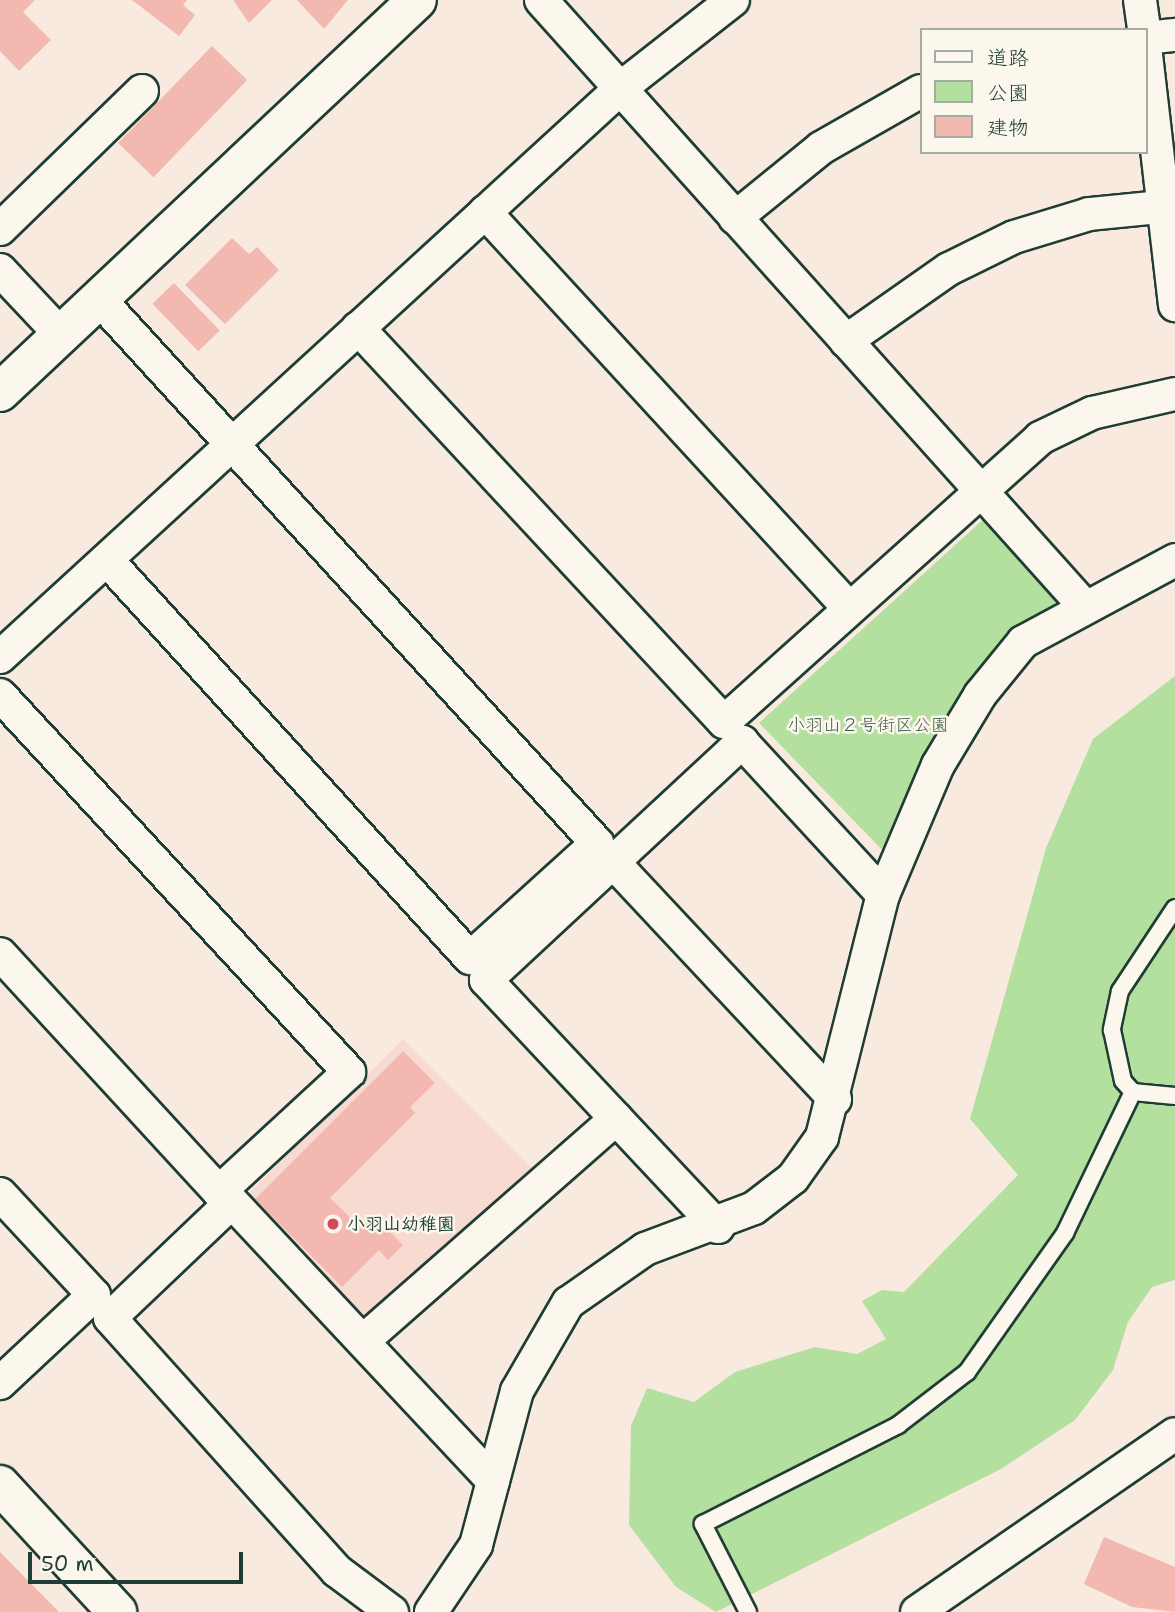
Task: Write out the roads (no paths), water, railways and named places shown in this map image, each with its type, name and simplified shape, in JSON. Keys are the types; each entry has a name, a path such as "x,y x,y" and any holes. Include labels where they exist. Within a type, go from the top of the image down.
{"street":[{"path":"0,392 416,0"},
{"path":"541,0 622,87 735,218 1085,607"},
{"path":"0,657 622,87 733,0"},
{"path":"1140,0 1144,28"},
{"path":"1147,38 1175,35"},
{"path":"1147,66 1161,208 1175,305"},
{"path":"0,229 142,91"},
{"path":"735,218 821,148 920,92"},
{"path":"846,341 950,269 1013,237 1089,214 1161,208"},
{"path":"485,212 848,607"},
{"path":"0,270 60,334"},
{"path":"99,299 597,843 470,958 107,559"},
{"path":"358,328 724,722 978,489 1040,438 1092,413 1175,394"},
{"path":"431,1612 476,1545 517,1391 568,1303 645,1249 718,1227 793,1178 822,1137 835,1098 883,895 938,765 980,695 1023,642 1175,560"},
{"path":"0,695 349,1073 219,1192 0,954"},
{"path":"718,1227 486,980 742,742 883,895"},
{"path":"613,862 835,1098"},
{"path":"363,1341 616,1119"},
{"path":"0,1194 94,1295 0,1384"},
{"path":"392,1612 337,1571 110,1318 233,1202 493,1481"},
{"path":"917,1612 1175,1434"},
{"path":"0,1485 117,1612"}],"lane":[{"path":"748,1612 703,1524 898,1425 967,1372 1065,1233 1133,1092 1114,1049 1113,1013 1175,908"},
{"path":"1133,1092 1175,1096"}],"place":[{"name":"小羽山幼稚園","path":"333,1224"}],"park label":[{"name":"小羽山２号街区公園","path":"868,725"}]}
